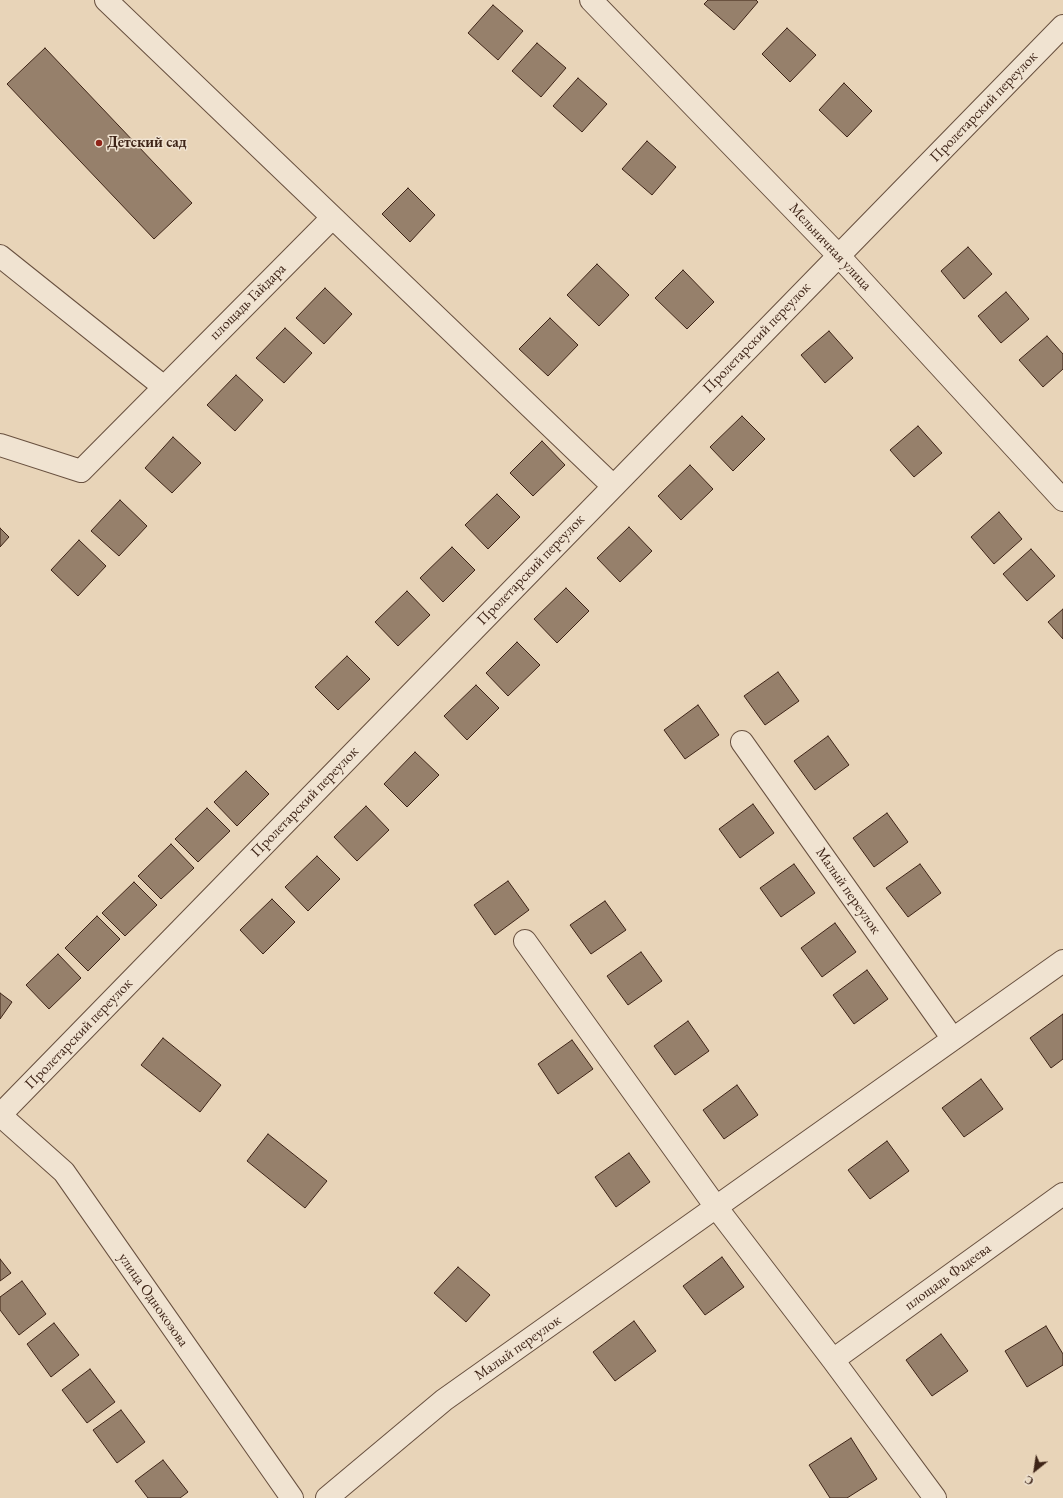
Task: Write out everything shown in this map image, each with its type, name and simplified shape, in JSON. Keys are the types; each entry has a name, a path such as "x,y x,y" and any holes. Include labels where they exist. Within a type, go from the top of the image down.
{"street":[{"path":"106,0 613,486"},
{"name":"Мельничная улица","path":"591,0 838,255 1063,500"},
{"name":"Пролетарский переулок","path":"0,1115 1063,26"},
{"name":"площадь Гайдара","path":"0,446 81,471 332,218"},
{"path":"0,256 164,387"},
{"name":"Малый переулок","path":"742,742 953,1039"},
{"path":"525,941 716,1207 833,1360 935,1498"},
{"name":"Малый переулок","path":"327,1498 444,1400 1063,961"},
{"name":"улица Однокозова","path":"0,1115 64,1172 292,1498"},
{"name":"площадь Фадеева","path":"833,1360 1063,1194"}],"building":[{"path":"708,0 756,0 758,2 734,30 704,4"},
{"path":"493,5 523,31 498,60 468,33"},
{"path":"787,28 816,55 790,82 762,54"},
{"path":"537,43 566,68 541,97 512,71"},
{"name":"Детский сад","path":"45,48 192,203 154,239 7,84"},
{"path":"578,78 607,104 582,132 553,106"},
{"path":"844,83 872,111 847,137 819,110"},
{"path":"647,141 676,167 652,195 622,169"},
{"path":"408,188 435,215 410,242 382,214"},
{"path":"968,247 992,274 964,299 941,271"},
{"path":"597,264 629,295 599,326 567,295"},
{"path":"683,270 714,302 687,329 655,298"},
{"path":"325,288 352,314 324,344 296,318"},
{"path":"1006,292 1029,319 1001,343 978,316"},
{"path":"550,318 578,345 548,376 519,349"},
{"path":"285,328 312,353 284,383 256,358"},
{"path":"829,331 853,358 825,383 801,355"},
{"path":"1047,336 1063,354 1063,369 1043,387 1019,360"},
{"path":"236,375 263,400 235,431 207,405"},
{"path":"742,416 765,439 733,471 710,447"},
{"path":"918,426 942,453 914,477 890,450"},
{"path":"173,437 201,463 172,493 145,468"},
{"path":"542,441 565,465 533,496 510,473"},
{"path":"690,465 713,489 681,520 658,496"},
{"path":"497,494 520,517 488,549 465,525"},
{"path":"120,500 147,526 119,556 91,531"},
{"path":"999,512 1022,539 994,564 971,537"},
{"path":"629,527 652,551 620,582 597,558"},
{"path":"0,528 9,537 0,547"},
{"path":"79,540 106,566 78,596 51,570"},
{"path":"452,547 475,570 443,602 420,578"},
{"path":"1031,549 1055,576 1027,601 1003,574"},
{"path":"566,588 589,611 557,643 534,619"},
{"path":"407,591 430,615 398,646 375,622"},
{"path":"1063,609 1063,639 1048,622"},
{"path":"517,642 540,665 508,696 486,673"},
{"path":"347,656 370,679 338,710 315,687"},
{"path":"778,672 799,701 765,725 744,696"},
{"path":"476,685 499,708 467,740 444,716"},
{"path":"698,705 719,735 685,759 664,730"},
{"path":"828,736 849,765 815,790 794,761"},
{"path":"415,752 439,775 407,807 384,784"},
{"path":"246,771 269,794 237,826 214,802"},
{"path":"753,804 774,833 740,858 719,829"},
{"path":"366,806 389,830 357,861 334,837"},
{"path":"207,808 230,831 198,862 175,839"},
{"path":"887,813 908,842 874,867 853,838"},
{"path":"171,844 194,868 161,899 138,876"},
{"path":"317,856 340,879 308,911 285,887"},
{"path":"794,864 815,893 781,917 760,888"},
{"path":"920,864 941,893 908,917 886,888"},
{"path":"508,881 529,910 495,935 474,905"},
{"path":"134,882 157,905 125,936 102,913"},
{"path":"272,899 295,922 263,954 240,930"},
{"path":"605,901 626,930 591,954 570,925"},
{"path":"97,916 120,939 88,971 65,948"},
{"path":"835,923 856,952 822,977 801,948"},
{"path":"641,952 662,981 628,1005 607,976"},
{"path":"58,954 81,978 49,1009 26,985"},
{"path":"867,970 888,999 854,1024 833,995"},
{"path":"0,993 12,1002 0,1019"},
{"path":"1063,1014 1063,1059 1051,1068 1030,1038"},
{"path":"688,1021 709,1051 675,1075 654,1046"},
{"path":"163,1038 221,1085 200,1112 141,1065"},
{"path":"572,1040 593,1069 558,1094 538,1064"},
{"path":"981,1079 1003,1109 964,1137 942,1108"},
{"path":"737,1085 758,1115 724,1139 703,1110"},
{"path":"268,1134 327,1181 305,1208 247,1161"},
{"path":"887,1141 909,1171 870,1199 848,1170"},
{"path":"629,1153 650,1182 616,1207 595,1177"},
{"path":"722,1257 744,1287 705,1315 683,1286"},
{"path":"0,1259 11,1273 0,1281"},
{"path":"458,1267 490,1295 466,1322 434,1293"},
{"path":"22,1281 46,1314 19,1335 0,1310 0,1297"},
{"path":"634,1321 656,1351 615,1381 593,1352"},
{"path":"54,1323 79,1355 51,1377 27,1344"},
{"path":"1046,1326 1063,1354 1063,1365 1027,1387 1005,1351"},
{"path":"941,1334 968,1371 932,1396 906,1360"},
{"path":"90,1369 115,1402 87,1423 62,1390"},
{"path":"121,1410 145,1442 117,1463 93,1430"},
{"path":"851,1438 877,1479 847,1498 830,1498 809,1465"},
{"path":"163,1460 188,1492 180,1498 148,1498 135,1481"}],"place":[{"name":"Детский сад","path":"99,143"}]}
